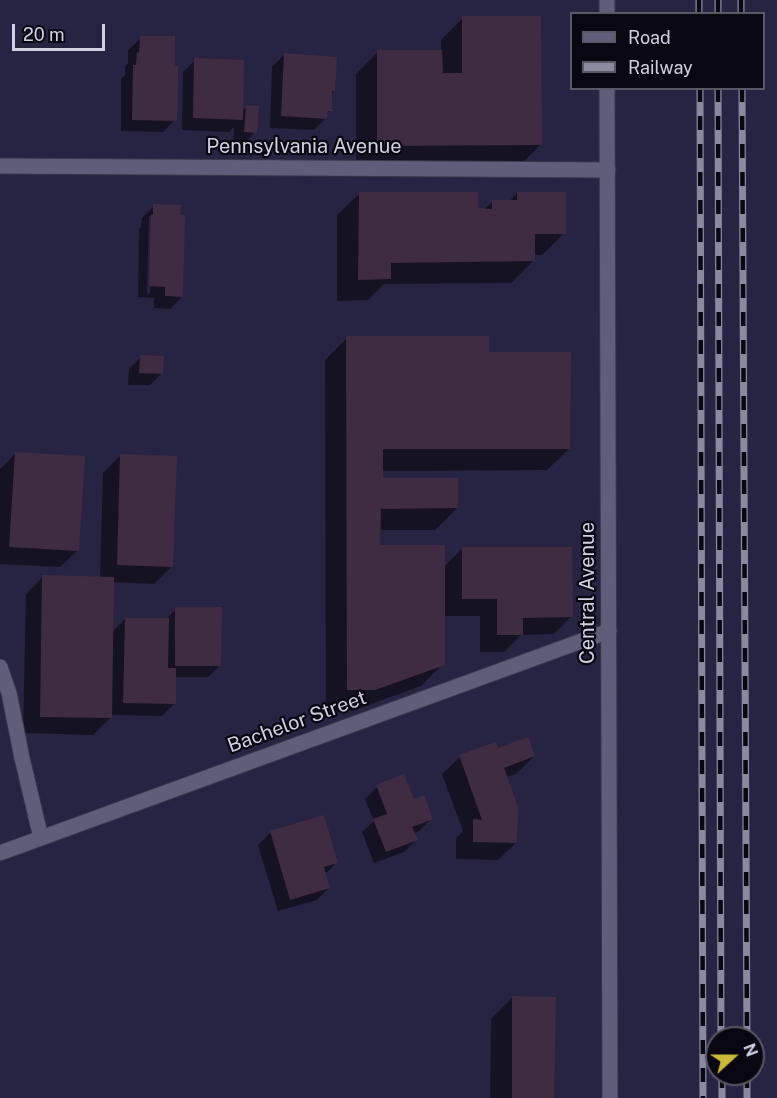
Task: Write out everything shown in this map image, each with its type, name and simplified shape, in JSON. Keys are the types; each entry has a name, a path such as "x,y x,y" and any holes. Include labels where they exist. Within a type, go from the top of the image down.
{"street":[{"name":"Central Avenue","path":"608,90 610,1098"},
{"name":"Pennsylvania Avenue","path":"0,166 608,170"},
{"name":"Bachelor Street","path":"0,853 609,631"},
{"path":"0,667 9,693 41,838"}],"shaded area":[{"path":"0,0 777,0 777,1098 0,1098"}],"building":[{"path":"462,16 541,16 542,145 377,146 377,50 442,50 443,73 462,73"},
{"path":"140,36 175,36 175,66 178,66 177,121 132,120 133,65 136,65 137,52 139,53"},
{"path":"284,53 337,57 335,91 332,91 332,111 328,111 327,119 281,116"},
{"path":"194,58 244,60 243,120 193,118"},
{"path":"246,105 259,106 257,133 244,132"},
{"path":"359,192 478,192 478,208 492,209 492,200 517,200 517,192 566,192 566,234 535,234 535,261 391,263 391,279 358,280"},
{"path":"153,204 181,205 180,215 185,215 183,297 165,296 165,287 149,286"},
{"path":"346,336 489,336 489,352 571,352 570,449 383,449 383,478 458,478 458,508 381,509 380,545 445,545 445,665 375,690 347,690"},
{"path":"140,355 164,356 163,374 139,373"},
{"path":"15,452 85,456 79,551 9,547"},
{"path":"120,454 177,456 173,567 117,565"},
{"path":"462,547 572,547 573,617 523,618 523,635 497,635 497,599 462,599"},
{"path":"42,575 114,577 112,718 40,717"},
{"path":"175,607 222,607 221,666 175,666"},
{"path":"125,618 169,618 168,668 176,668 176,704 123,703"},
{"path":"528,737 535,756 504,768 518,807 517,843 473,842 473,819 482,820 459,755 496,742 498,748"},
{"path":"404,774 414,799 424,795 433,819 412,827 418,840 386,852 373,819 387,814 376,785"},
{"path":"324,815 338,863 324,867 330,888 290,900 270,831"},
{"path":"512,996 556,997 554,1098 512,1098"}],"railway":[{"path":"699,0 699,12"},
{"path":"718,0 718,12"},
{"path":"741,0 741,12"},
{"path":"700,90 703,1098"},
{"path":"718,90 721,1026"},
{"path":"742,90 747,1026"},
{"path":"722,1086 722,1098"},
{"path":"747,1086 747,1098"}]}
